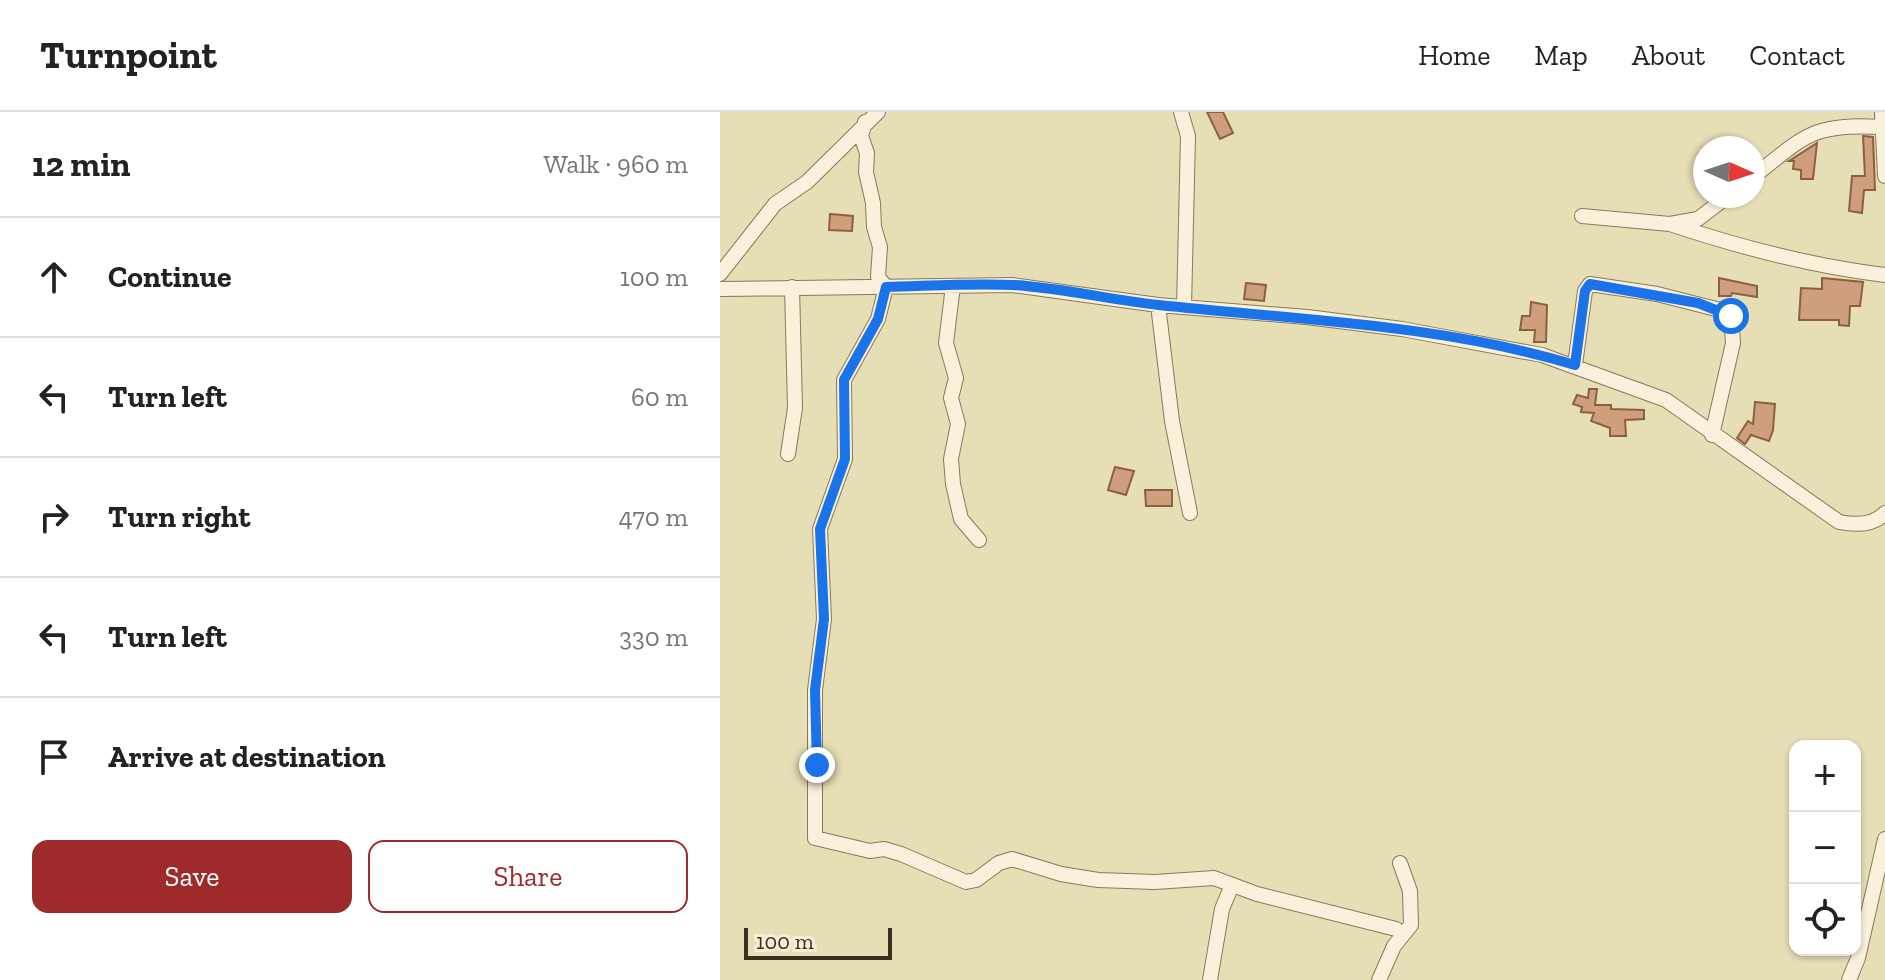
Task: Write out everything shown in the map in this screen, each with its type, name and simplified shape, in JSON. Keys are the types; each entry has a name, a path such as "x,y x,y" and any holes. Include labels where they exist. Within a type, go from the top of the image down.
{"street":[{"path":"720,274 775,204 807,182 878,112"},
{"path":"1181,112 1188,136 1184,307"},
{"path":"1765,167 1798,139 1815,131 1834,125 1883,121 1885,176"},
{"path":"865,122 861,136 867,150 866,172 880,247 878,277 886,287"},
{"path":"1670,224 1698,219 1712,208"},
{"path":"1582,216 1670,224 1740,247 1818,267 1885,275"},
{"path":"1575,365 1585,291 1590,284 1657,294 1728,312 1733,343 1712,435"},
{"path":"720,289 1012,285 1158,305 1402,329 1542,355 1650,392 1839,522 1857,525 1881,518 1885,513"},
{"path":"953,286 946,343 956,378 951,398 958,424 951,459 953,484 961,519 979,540"},
{"path":"788,454 795,408 792,287"},
{"path":"886,287 878,319 844,380 845,459 820,529 824,619 815,690 815,838 870,851 884,849 966,882 976,880 999,863 1012,859 1061,874 1098,880 1155,882 1199,876 1335,916 1396,929 1403,935"},
{"path":"1158,305 1172,421 1190,513"},
{"path":"1849,980 1858,958 1885,839"},
{"path":"1379,980 1411,925 1411,906 1400,863"},
{"path":"1210,980 1222,909 1232,885"}],"shaded area":[{"path":"720,112 1885,112 1885,980 720,980"}],"building":[{"path":"1207,112 1223,112 1233,133 1220,139"},
{"path":"1863,136 1873,137 1875,190 1864,190 1862,213 1849,211 1852,176 1865,176"},
{"path":"1817,143 1813,179 1801,179 1801,170 1793,169 1794,161 1789,161"},
{"path":"830,214 853,216 852,231 829,230"},
{"path":"1719,278 1757,286 1757,297 1732,293 1731,296 1719,296"},
{"path":"1822,278 1863,282 1860,306 1850,306 1849,326 1839,325 1839,320 1799,320 1801,288 1822,289"},
{"path":"1246,283 1266,285 1264,301 1244,299"},
{"path":"1531,302 1547,305 1546,342 1534,342 1535,330 1520,330 1522,316 1530,316"},
{"path":"1589,389 1597,389 1595,405 1644,410 1644,419 1625,420 1626,436 1610,436 1610,428 1591,421 1594,413 1581,412 1582,407 1573,404 1577,395 1588,398"},
{"path":"1755,402 1775,404 1773,430 1769,441 1751,435 1745,444 1737,438 1748,421 1753,424"},
{"path":"1115,467 1134,471 1126,495 1108,490"},
{"path":"1145,490 1172,490 1172,506 1146,506"}],"route":[{"path":"817,765 815,690 824,619 820,529 838,486 845,459 844,380 878,319 886,287 1012,285 1067,290 1158,305 1307,317 1402,329 1542,355 1575,365 1585,291 1590,284 1698,303 1728,312 1731,316"}]}
